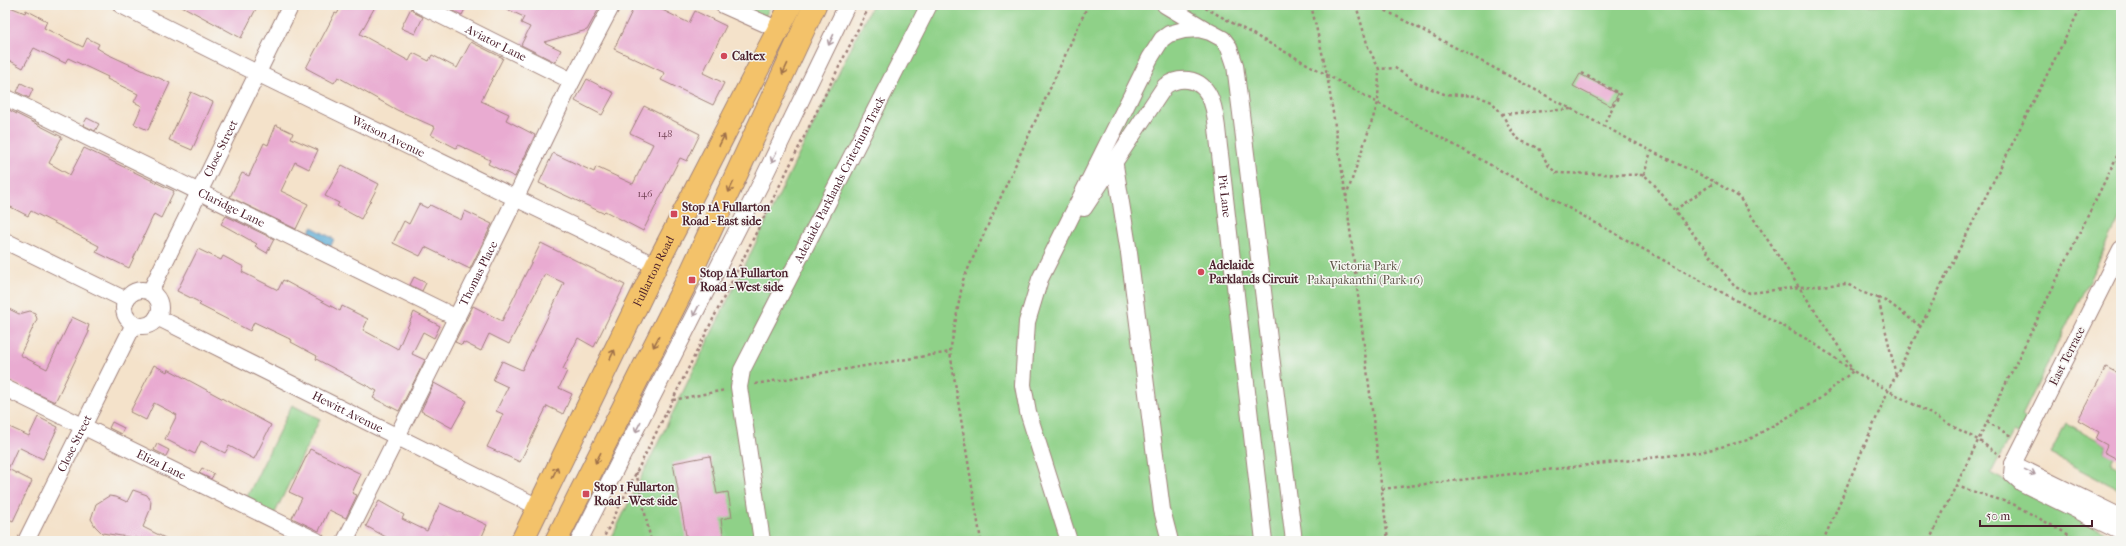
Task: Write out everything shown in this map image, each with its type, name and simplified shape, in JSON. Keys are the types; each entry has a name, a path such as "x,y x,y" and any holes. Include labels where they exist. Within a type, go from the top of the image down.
{"highway":[{"name":"Fullarton Road","path":"522,541 656,266 791,5"},
{"path":"556,541 687,281 815,5"},
{"path":"779,30 802,33"},
{"path":"656,266 687,281"},
{"path":"538,507 566,521"}],"street":[{"name":"Watson Avenue","path":"121,5 257,73 656,266"},
{"name":"Close Street","path":"150,292 291,5"},
{"name":"Aviator Lane","path":"420,5 572,81"},
{"name":"Thomas Place","path":"345,541 457,318 572,81 612,5"},
{"path":"723,5 779,30"},
{"path":"579,541 760,185 847,5"},
{"name":"Adelaide Parklands Criterium Track","path":"762,541 739,387 742,370 929,5"},
{"path":"1165,5 1223,39 1229,47 1235,65 1294,541"},
{"path":"1070,541 1028,412 1023,385 1027,322 1040,279 1055,246 1109,142 1150,58 1162,39 1169,34 1184,30 1199,29 1210,32"},
{"name":"Pit Lane","path":"1055,246 1115,165 1165,86 1176,81 1187,80 1198,83 1205,89 1211,100 1220,154 1264,541"},
{"name":"Claridge Lane","path":"5,97 457,318"},
{"path":"1109,142 1115,165 1130,253 1162,510 1170,541"},
{"path":"5,241 126,300"},
{"name":"East Terrace","path":"2013,464 2121,249"},
{"path":"141,290 150,292 159,301 160,307 157,317 148,325 134,324 126,315 124,309 126,300 135,292 141,290"},
{"name":"Hewitt Avenue","path":"157,317 396,438 538,507"},
{"name":"Close Street","path":"26,541 134,324"},
{"name":"Eliza Lane","path":"5,388 317,541"},
{"path":"2121,517 2013,464 2012,474 2022,483 2121,532"}],"path":[{"path":"602,541 870,5"},
{"path":"981,541 950,352 963,280 1088,5"},
{"path":"1200,5 1812,342 1853,371 1978,440 2013,464"},
{"path":"1311,5 1327,74 1346,197 1388,541"},
{"path":"1346,197 1378,103 1379,70 1368,47 1356,5"},
{"path":"1375,5 1651,151 1715,182 1739,197 1843,353 1853,371"},
{"path":"1823,541 1888,391 2082,5"},
{"path":"1379,70 1396,68 1417,82 1444,94 1482,98 1492,102 1502,114 1514,135 1521,141 1539,148 1548,165 1556,173 1644,175 1653,182 1735,287 1750,294 1799,287 1847,284 1864,293 1888,302 1920,326"},
{"path":"1582,73 1620,94 1603,125"},
{"path":"1502,114 1572,109"},
{"path":"1929,541 2121,148"},
{"path":"1644,175 1651,151"},
{"path":"1675,210 1715,182"},
{"path":"1878,298 1896,376"},
{"path":"739,387 950,352"},
{"path":"1382,489 1708,450 1748,440 1819,399 1853,371"},
{"path":"672,400 720,391"},
{"path":"1987,422 2015,438"},
{"path":"636,472 651,541"},
{"path":"1956,486 2013,504 2080,541"}],"green space":[{"path":"733,5 771,5 765,17"},
{"name":"Victoria Park/ Pakapakanthi (Park 16)","path":"872,5 2121,5 2121,216 2022,416 2026,419 2018,436 2012,433 1991,473 2121,541 610,541"},
{"path":"292,405 320,419 274,515 245,501"},
{"path":"2066,423 2107,445 2104,452 2115,457 2112,464 2121,469 2121,491 2050,454"}],"water":[{"path":"312,227 334,239 329,250 306,237"}],"building":[{"path":"5,5 25,13 26,10 47,21 44,28 83,47 87,38 99,44 97,48 107,54 170,83 148,130 134,124 142,106 134,102 138,94 107,79 108,77 68,58 65,63 34,48 23,68 5,58"},
{"path":"180,5 258,5 241,38"},
{"path":"342,5 376,5 360,34 409,61 413,53 429,61 432,55 457,68 471,42 503,58 481,101 509,114 506,120 535,135 515,177 488,164 490,160 458,145 456,148 431,135 435,127 397,110 338,77 334,83 306,68 335,13 337,14"},
{"path":"441,5 467,5 462,15"},
{"path":"498,5 601,5 587,30 544,42 561,50 555,62 521,45 530,27 521,23 524,17"},
{"path":"635,5 652,5 689,23 695,11 726,26 703,73 724,83 713,105 661,80 665,73 614,49"},
{"path":"411,8 415,13 423,17 415,34 401,28"},
{"path":"1580,74 1618,94 1611,106 1573,86"},
{"path":"587,79 614,93 602,115 575,101"},
{"path":"21,83 33,89 29,98 17,92"},
{"path":"191,92 213,102 192,150 169,140"},
{"path":"644,106 700,134 687,161 680,158 643,231 605,211 603,213 539,183 553,153 594,172 596,167 633,184 653,144 630,133"},
{"path":"9,110 62,137 49,163 70,175 84,148 174,191 161,218 154,214 129,268 96,252 99,246 31,211 28,216 5,204 5,118"},
{"path":"87,118 99,124 95,131 83,125"},
{"path":"276,125 293,133 291,138 318,150 309,169 295,162 281,191 308,204 296,229 230,197 242,173 249,176 264,143 268,145"},
{"path":"342,165 379,184 361,219 337,206 339,203 325,196"},
{"path":"419,204 427,208 430,205 461,220 465,211 492,224 470,269 425,247 420,256 393,243 404,221 409,224"},
{"path":"226,216 274,239 267,253 255,246 257,244 221,224"},
{"path":"541,243 625,285 594,347 578,338 563,369 567,371 559,388 572,394 563,414 547,406 520,462 487,447 503,414 496,411 508,387 493,380 502,361 522,370 564,283 545,274 509,344 489,334 481,351 463,342 462,345 455,342 473,306 502,321"},
{"path":"198,249 221,260 223,256 244,267 242,272 278,290 283,280 340,311 342,306 368,319 363,330 398,349 414,312 440,326 434,338 423,332 412,354 425,360 399,411 373,398 377,391 316,359 317,356 291,342 292,340 254,322 250,331 199,305 201,303 177,291"},
{"path":"414,277 426,283 422,291 410,285"},
{"path":"9,309 19,314 30,311 35,313 37,319 20,355 47,369 72,317 89,325 87,331 89,332 55,402 5,379 5,317"},
{"path":"154,365 167,372 168,369 271,425 254,459 229,446 225,453 201,441 195,454 165,439 177,415 154,403 146,420 130,412"},
{"path":"2106,367 2121,375 2121,461 2104,452 2107,445 2096,439 2099,432 2078,420"},
{"path":"434,383 467,401 452,428 421,411"},
{"path":"38,417 58,427 43,459 18,447 8,469 32,481 13,521 5,517 5,425 29,436"},
{"path":"112,422 124,428 121,434 109,428"},
{"path":"157,444 169,450 166,456 154,450"},
{"path":"310,449 361,474 352,493 357,495 346,518 329,510 319,531 292,518 302,498 289,492"},
{"path":"710,456 717,494 728,492 732,517 721,519 724,541 687,541 673,463"},
{"path":"202,468 214,474 211,479 199,473"},
{"path":"133,490 147,495 151,501 150,510 143,527 171,541 154,541 102,533 95,526 91,519 96,504 109,496 116,497 127,502"},
{"path":"379,501 404,515 402,519 427,531 440,503 487,525 480,541 452,541 442,536 449,541 393,541 366,526"}],"place":[{"name":"Caltex","path":"724,56"},
{"name":"Stop 1A Fullarton Road - East side","path":"674,214"},
{"name":"Adelaide Parklands Circuit","path":"1201,272"},
{"name":"Stop 1A Fullarton Road - West side","path":"692,280"},
{"name":"Stop 1 Fullarton Road - West side","path":"586,494"}]}
